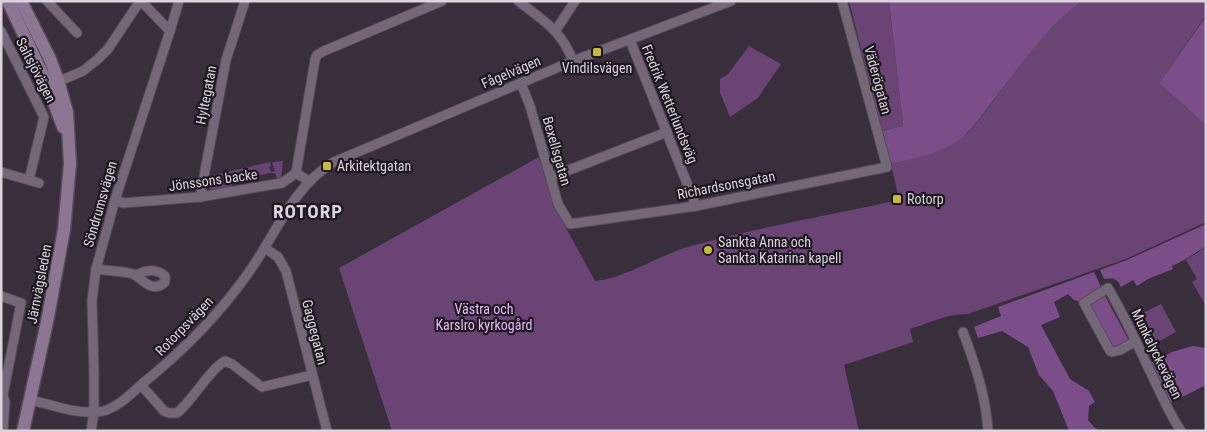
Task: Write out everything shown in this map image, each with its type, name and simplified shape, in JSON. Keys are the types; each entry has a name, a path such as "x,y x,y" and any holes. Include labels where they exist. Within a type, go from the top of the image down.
{"main road":[{"name":"Järnvägsleden","path":"8,1 67,112 70,164 64,230 24,431"},
{"name":"Järnvägsleden","path":"21,1 50,59 53,83"}],"street":[{"path":"47,1 76,33"},
{"name":"Söndrumsvägen","path":"91,431 94,412 92,301 96,269 115,200 179,1"},
{"name":"Hyltegatan","path":"200,197 226,60 245,1"},
{"path":"309,181 296,173 317,55 442,1"},
{"path":"518,1 556,30 573,61"},
{"path":"556,30 574,1"},
{"name":"Fågelvägen","path":"309,181 339,159 573,61 731,1"},
{"name":"Väderögatan","path":"842,1 887,167"},
{"path":"53,83 83,71 98,59 108,49 140,2 170,31"},
{"name":"Saltsjövägen","path":"1,31 44,117 29,180"},
{"name":"Fredrik Wetterlundsväg","path":"630,40 696,206"},
{"name":"Bexellsgatan","path":"521,84 530,106 558,204 570,224"},
{"path":"551,177 667,132"},
{"name":"Richardsonsgatan","path":"570,224 696,206 887,167"},
{"path":"1,172 40,183"},
{"name":"Jönssons backe","path":"115,200 123,203 200,197 282,183 296,173"},
{"name":"Rotorpsvägen","path":"31,400 85,413 104,411 168,364 216,316 266,248 294,199 309,181"},
{"name":"Gaggegatan","path":"266,248 278,257 286,271 327,431"},
{"path":"96,269 136,275"},
{"name":"Munkalyckevägen","path":"1136,341 1120,350 1112,352 1084,303 1108,288 1119,306 1136,341 1164,401 1181,431"},
{"path":"1,296 21,303 2,395 5,402 3,431"},
{"path":"963,332 981,385 988,431"},
{"path":"141,385 164,411 177,413 193,398 225,361 232,364 262,387 312,375"}],"green space":[{"path":"849,1 889,1 903,126 882,131"},
{"name":"Västra och Karslro kyrkogård","path":"1081,1 1206,1 1205,17 1159,83 1206,125 1206,222 1126,259 968,314 946,317 910,329 913,342 844,365 859,431 392,431 339,268 539,157 555,208 595,281 632,271 679,250 717,239 899,200 891,164 932,152 961,138 971,130 1043,36"},
{"path":"749,46 781,64 758,98 730,117 720,93 720,79 728,74"},
{"path":"283,161 281,180 278,181 275,173 270,173 232,181 232,190 212,191 207,184 210,176 270,162 271,172 275,171 272,162"},
{"path":"1206,247 1206,306 1192,282 1197,279 1186,260"},
{"path":"1161,304 1176,332 1156,343 1141,314"}],"shaded area":[{"path":"889,1 1082,1 1045,35 967,133 956,142 933,153 891,164 882,131 903,126"},
{"path":"1206,5 1206,125 1159,83 1205,18"},
{"path":"1206,224 1206,246 1172,266 1173,269 1148,279 1137,286 1133,280 1121,287 1114,279 1104,279 1100,270 1127,260"},
{"path":"1094,272 1102,289 1081,302 1074,300 1068,294 1054,302 1060,317 1041,325 1070,379 1089,391 1095,402 1089,406 1088,420 1100,431 1069,431 1053,391 1039,375 1028,347 1002,331 978,338 974,327 1001,316 998,307"},
{"path":"1105,296 1129,341 1113,350 1088,305"},
{"path":"1193,346 1206,348 1206,385 1170,403 1150,363 1172,352"}],"place":[{"name":"Vindilsvägen","path":"597,52"},
{"name":"Arkitektgatan","path":"327,166"},
{"name":"Rotorp","path":"897,199"},
{"name":"Sankta Anna och Sankta Katarina kapell","path":"708,250"}],"district":[{"name":"ROTORP","path":"308,211"}]}
